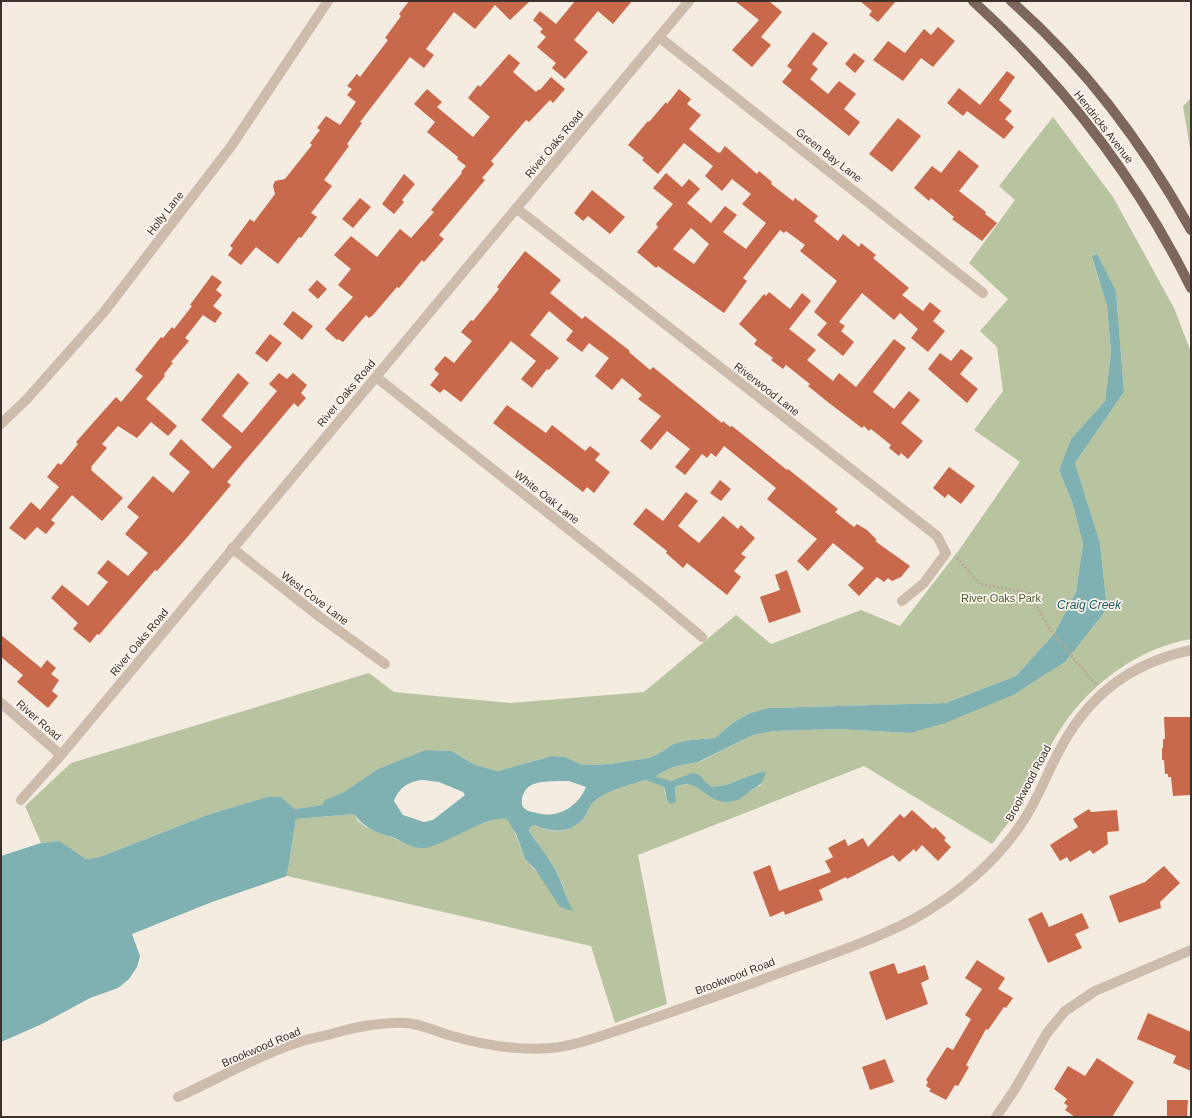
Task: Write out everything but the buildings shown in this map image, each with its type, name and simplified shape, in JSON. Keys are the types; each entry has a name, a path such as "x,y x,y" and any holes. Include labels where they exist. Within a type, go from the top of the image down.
{"main road":[{"name":"Hendricks Avenue","path":"972,1 1003,28 1050,78 1105,145 1154,218 1191,288"},
{"name":"Hendricks Avenue","path":"1011,1 1068,57 1127,129 1162,181 1191,230"}],"street":[{"name":"Holly Lane","path":"1,424 27,399 109,306 232,145 328,1"},
{"name":"River Oaks Road","path":"20,800 61,755 689,1"},
{"name":"Green Bay Lane","path":"659,37 983,293"},
{"name":"Riverwood Lane","path":"516,208 937,536 946,553"},
{"name":"White Oak Lane","path":"376,377 653,596 702,637"},
{"name":"West Cove Lane","path":"232,548 320,618 385,664"},
{"path":"902,601 924,583 946,553"},
{"name":"Brookwood Road","path":"178,1097 276,1051 305,1040 346,1030 384,1024 408,1023 430,1028 448,1035 505,1047 528,1049 570,1046 675,1012 912,920 946,898 980,872 1002,848 1024,819 1068,734 1087,707 1124,676 1141,666 1170,654 1191,650"},
{"name":"River Road","path":"1,704 61,755"},
{"path":"996,1117 1015,1089 1046,1033 1065,1011 1095,991 1191,950"}],"path":[{"path":"946,553 960,560 980,584 1029,593 1051,631 1070,656 1102,693"}],"green space":[{"path":"1191,98 1191,154 1183,106"},
{"name":"River Oaks Park","path":"1053,117 1113,197 1174,308 1191,352 1191,639 1153,650 1135,659 1102,682 1087,696 1056,736 1023,802 992,844 864,766 638,855 667,1004 615,1023 591,946 287,876 296,819 354,814 358,821 366,827 415,847 435,845 466,830 501,817 507,819 511,823 525,859 572,911 558,874 529,831 530,827 535,825 554,831 572,828 583,819 597,799 614,790 647,780 664,787 665,794 676,800 675,787 685,784 697,787 709,796 750,791 760,786 766,771 726,785 712,787 706,784 700,775 672,781 655,777 673,767 699,762 753,735 773,731 838,729 910,733 1066,661 1107,609 1100,543 1075,463 1124,392 1116,291 1092,258 1107,306 1111,353 1105,401 1071,439 1059,470 1072,502 1083,544 1076,592 1054,634 1016,676 946,703 769,708 750,713 734,722 715,738 690,740 673,744 649,758 609,764 580,764 566,757 552,756 498,771 475,765 452,751 425,750 378,769 344,792 326,800 324,805 295,809 281,797 267,797 207,815 100,857 86,859 60,841 41,843 25,806 71,763 369,673 394,692 511,703 644,692 736,615 771,644 861,610 900,626 959,550 1020,462 974,430 1003,391 997,347 980,331 1008,299 969,263 1015,200 999,186"}],"water":[{"name":"Craig Creek","path":"1097,254 1116,291 1124,392 1075,463 1100,543 1107,609 1066,661 1013,695 945,723 910,733 838,729 773,731 753,735 698,762 673,767 657,775 656,777 672,781 692,773 700,775 706,783 712,787 726,785 766,771 761,784 737,800 727,802 718,800 698,788 684,784 675,787 676,801 672,804 668,802 664,787 646,780 614,790 597,799 583,819 578,824 567,830 554,831 535,825 530,827 529,831 551,862 558,875 573,911 560,907 535,869 525,859 516,834 507,819 489,821 433,846 420,848 381,834 366,826 354,814 296,819 287,876 212,902 132,934 140,956 137,967 129,979 118,988 90,998 42,1024 1,1042 1,856 41,843 60,841 86,859 100,857 207,815 267,797 281,797 295,809 323,805 325,800 344,792 378,769 425,750 452,751 475,765 498,771 552,756 566,757 580,764 609,764 649,758 673,744 690,740 715,738 734,722 750,713 769,708 946,703 1016,676 1054,634 1076,592 1083,544 1072,502 1059,470 1071,439 1105,401 1111,353 1107,306 1092,257","holes":["423,780 439,782 463,792 465,795 433,820 424,822 403,815 394,801 396,796 402,788 409,783","569,781 586,787 578,800 572,806 559,813 545,814 529,811 523,807 522,798 527,788 535,784"]}]}
